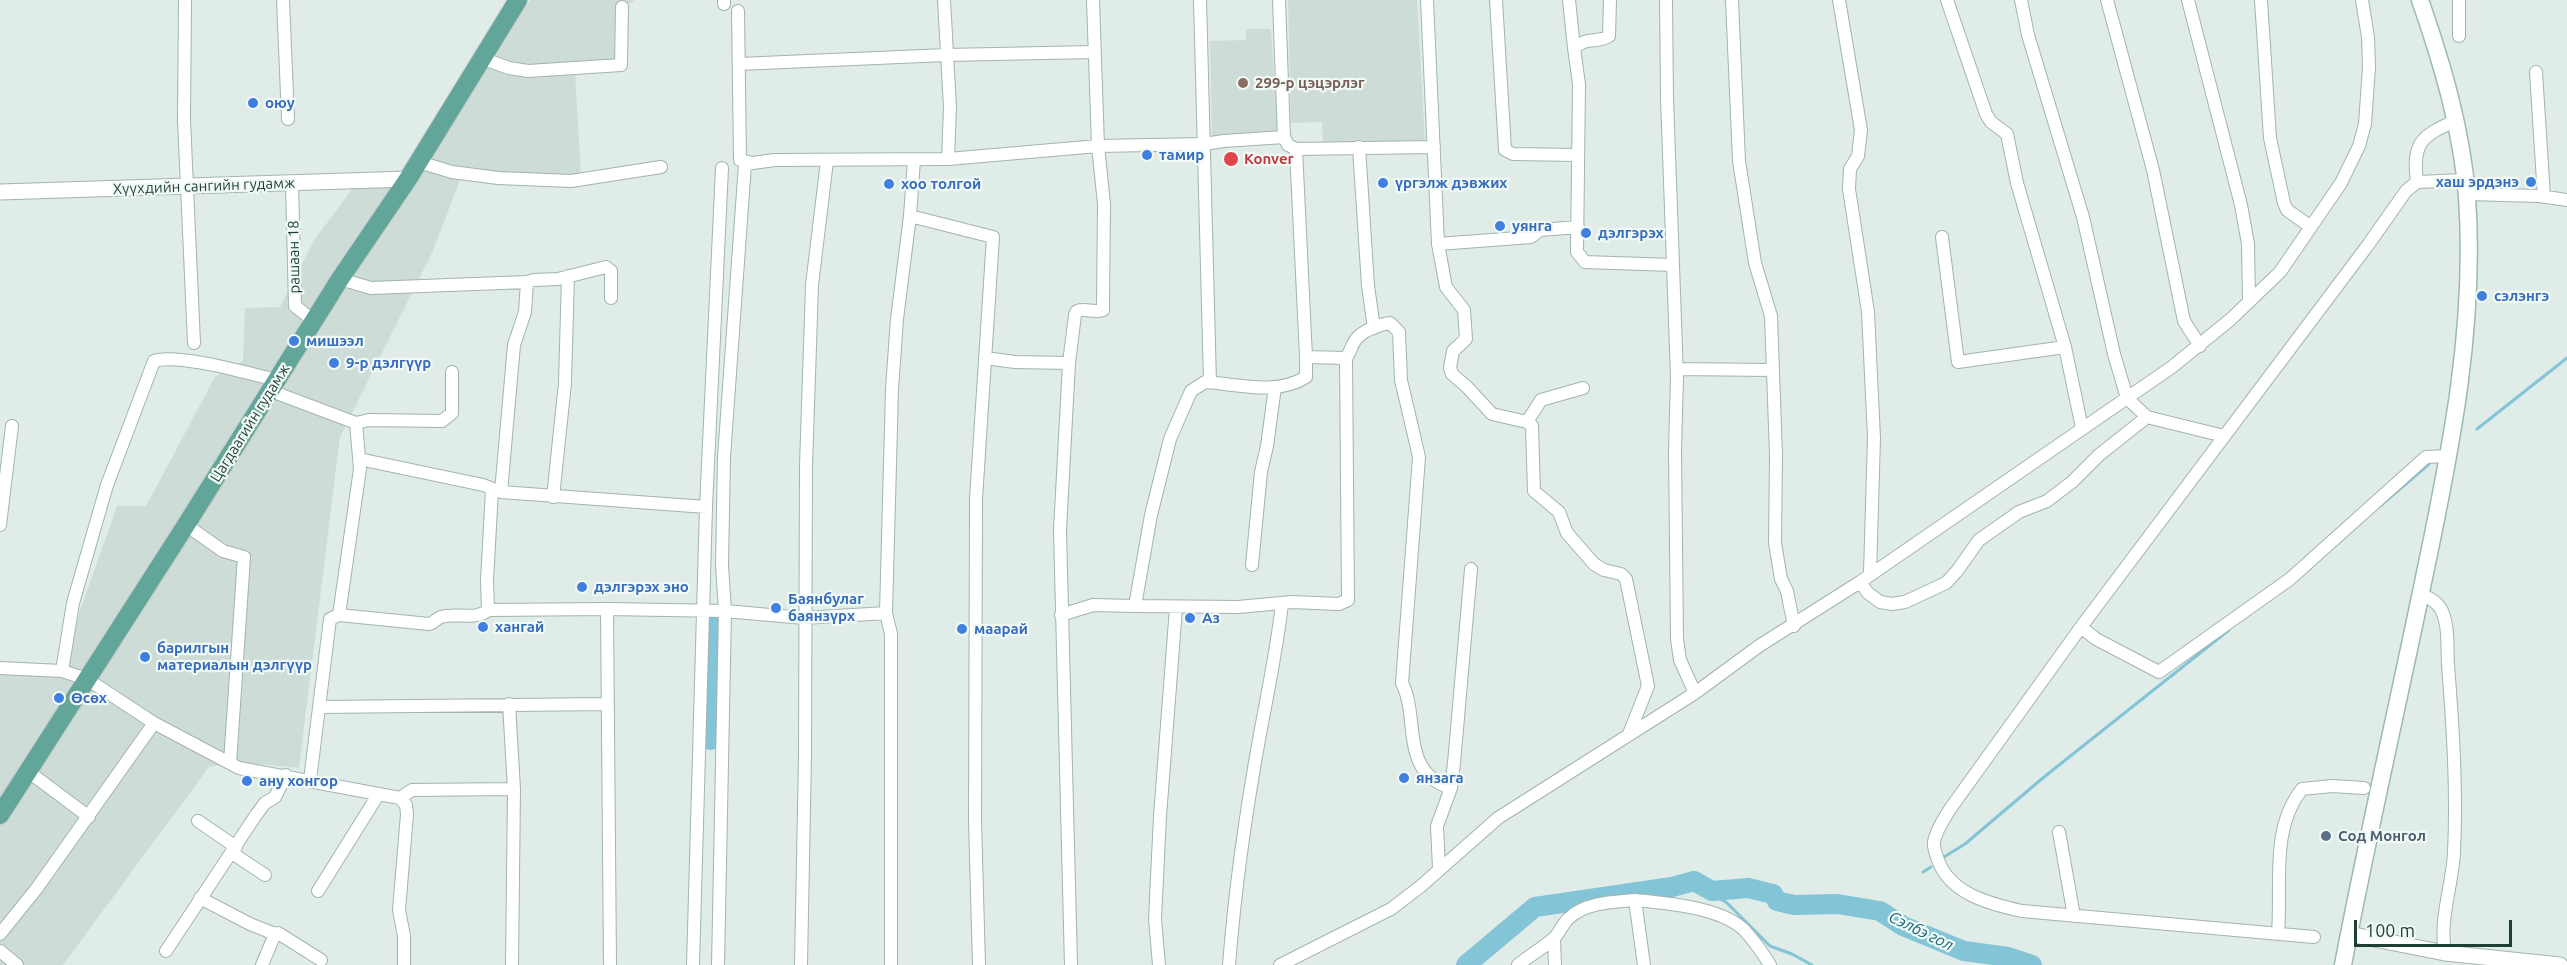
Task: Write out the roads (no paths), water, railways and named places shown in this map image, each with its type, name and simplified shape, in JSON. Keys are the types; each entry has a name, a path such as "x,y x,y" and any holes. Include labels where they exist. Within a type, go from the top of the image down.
{"main road":[{"name":"Цагдаагийн гудамж","path":"0,815 340,279 419,162 518,0"},
{"path":"2343,965 2449,456 2466,337 2469,269 2466,187 2455,121 2441,66 2420,0"}],"street":[{"path":"185,0 186,187 194,343"},
{"path":"283,0 288,119"},
{"path":"944,0 950,107 948,159"},
{"path":"1071,965 1060,530 1069,363 1077,311 1102,310 1104,204 1098,146 1094,0"},
{"path":"1200,0 1210,382"},
{"path":"1279,0 1284,137 1288,145 1296,149 1434,147"},
{"path":"1427,0 1438,244 1446,287 1464,310 1466,339 1453,351 1450,368 1452,374 1492,414 1527,422 1532,426 1534,491 1559,512 1567,532 1594,564 1604,570 1621,574 1626,579 1648,686 1629,734"},
{"path":"1496,0 1505,150 1513,154 1578,155"},
{"path":"1569,0 1579,84 1578,252 1582,261 1672,265"},
{"path":"1574,48 1584,40 1604,39 1609,36 1610,0"},
{"path":"1666,0 1672,265 1677,369 1675,450 1677,639 1680,660 1695,693"},
{"path":"1732,0 1739,161 1755,263 1771,316 1776,455 1775,543 1781,579 1787,591 1794,626"},
{"path":"1839,0 1861,130 1857,156 1850,169 1849,189 1868,312 1874,438 1870,573"},
{"path":"1947,0 1986,114 1991,122 2007,134 2017,183 2065,347 2082,428"},
{"path":"2021,0 2028,35 2083,217 2114,354 2127,398 2147,417 2224,436"},
{"path":"2107,0 2152,170 2184,321 2200,346"},
{"path":"2188,0 2241,205 2248,244 2249,300"},
{"path":"2261,0 2270,138 2284,203 2291,214 2311,227"},
{"path":"1280,965 1391,909 1421,886 1498,818 1695,693 1759,646 1794,626 1860,582 2127,398 2200,346 2232,319 2280,272 2341,183 2359,146 2365,124 2368,57 2362,0"},
{"path":"2459,0 2459,36"},
{"path":"484,59 509,68 528,71 621,65 622,7"},
{"path":"738,11 740,160 749,162 948,159 1098,146 1204,144 1284,137"},
{"path":"740,64 946,55 1094,52"},
{"path":"2536,72 2544,197"},
{"path":"2417,182 2414,160 2419,144 2429,132 2455,121"},
{"path":"1359,147 1368,286 1374,328"},
{"path":"1135,606 1149,525 1170,439 1191,392 1205,382 1275,387 1306,377 1296,149"},
{"path":"891,965 891,634 886,613 892,389 914,160"},
{"path":"801,965 805,755 804,618 812,285 826,161"},
{"path":"419,162 452,172 498,178 571,181 661,167"},
{"path":"718,965 724,611 722,565 724,457 744,169 749,162"},
{"path":"693,965 706,507 722,168"},
{"name":"Хүүхдийн сангийн гудамж","path":"0,192 408,179"},
{"path":"2314,937 2022,911 1992,904 1950,880 1939,863 1934,845 1937,831 1950,809 2081,627 2406,191 2417,182 2567,200"},
{"name":"рашаан 18","path":"292,183 295,306 314,321"},
{"path":"910,216 993,237 976,499 975,821 979,965"},
{"path":"720,225 741,224"},
{"path":"1438,244 1531,237 1540,230 1578,227"},
{"path":"1941,237 1958,362 2065,347"},
{"path":"340,279 370,288 527,282 568,276 602,267 609,268 611,298"},
{"path":"553,497 565,383 568,276"},
{"path":"488,610 487,580 496,491 514,345 525,312 527,282"},
{"path":"1061,615 1093,605 1176,608 1339,604 1348,600 1346,358 1358,337 1374,328 1390,323 1399,332 1401,380 1419,457 1401,670 1402,683 1410,705 1414,751 1423,767 1438,784 1451,788"},
{"path":"1306,357 1346,358"},
{"path":"62,671 73,603 107,485 154,361 161,358 192,362 274,386 356,423 369,420 442,421 452,413 452,372"},
{"path":"985,358 1015,362 1069,363"},
{"path":"1677,369 1773,370"},
{"path":"1252,565 1261,472 1275,387"},
{"path":"1527,422 1541,400 1582,388"},
{"path":"1860,582 1868,593 1880,602 1892,604 1905,602 1946,583 1957,572 1979,540 2019,512 2047,501 2072,482 2093,460 2147,417"},
{"path":"339,615 360,470 356,423"},
{"path":"0,525 12,426"},
{"path":"2081,627 2096,639 2159,672 2290,579 2426,457 2449,456"},
{"path":"359,459 483,485 496,491 706,507"},
{"path":"186,525 223,551 244,557 230,763"},
{"path":"1439,868 1437,826 1451,788 1471,569"},
{"path":"2421,594 2433,600 2442,610 2451,696 2455,791 2453,856 2442,925 2445,953"},
{"path":"1229,965 1234,899 1282,604"},
{"path":"1159,965 1155,919 1160,816 1176,608"},
{"path":"607,609 610,965"},
{"path":"310,780 330,619 339,615 429,624 435,623 441,617 479,615 488,610 724,611 804,618 886,613"},
{"path":"0,668 62,671 87,679 154,723 239,768 400,798 412,790 514,789"},
{"path":"509,704 514,789 512,965"},
{"path":"320,707 607,704"},
{"path":"0,934 38,888 154,723"},
{"path":"29,772 89,817"},
{"path":"166,951 256,815 265,803 275,797 286,775"},
{"path":"2278,933 2281,904 2278,886 2281,837 2294,799 2301,789 2332,786 2364,788"},
{"path":"318,891 378,795"},
{"path":"400,798 406,805 407,813 399,910 404,936 404,965"},
{"path":"198,821 265,875"},
{"path":"2059,832 2074,916"},
{"path":"200,898 250,924 275,934 278,933 321,960"},
{"path":"1635,900 1644,965"},
{"path":"1518,965 1554,939 1568,919 1577,912 1597,904 1635,900 1682,905 1728,918 1743,928 1770,965"},
{"path":"262,965 275,934"},
{"path":"1554,939 1556,965"},
{"path":"2348,941 2560,965"},
{"path":"0,951 17,965"}],"waterway":[{"path":"2477,429 2567,358"},
{"path":"2380,506 2429,464"},
{"path":"711,740 714,620"},
{"path":"1944,857 1965,844 2044,777 2229,630"},
{"path":"1923,872 1931,867"},
{"name":"Сэлбэ гол","path":"1466,965 1535,907 1672,887 1694,881 1712,891 1748,888 1773,894 1777,901 1794,905 1837,904 1880,911 1903,926 1964,951 2008,957 2032,965"},
{"name":"Сэлбэ гол","path":"1672,887 1698,888 1726,902 1770,946 1812,965"}],"place":[{"name":"299-р цэцэрлэг","path":"1243,83"},
{"name":"оюу","path":"253,103"},
{"name":"тамир","path":"1147,155"},
{"name":"Konver","path":"1231,159"},
{"name":"хаш эрдэнэ","path":"2531,182"},
{"name":"үргэлж дэвжих","path":"1383,183"},
{"name":"хоо толгой","path":"889,184"},
{"name":"уянга","path":"1500,226"},
{"name":"дэлгэрэх","path":"1586,233"},
{"name":"сэлэнгэ","path":"2482,296"},
{"name":"мишээл","path":"294,341"},
{"name":"9-р дэлгүүр","path":"334,363"},
{"name":"дэлгэрэх эно","path":"582,587"},
{"name":"Баянбулаг баянзүрх","path":"776,608"},
{"name":"Аз","path":"1190,618"},
{"name":"хангай","path":"483,627"},
{"name":"маарай","path":"962,629"},
{"name":"барилгын материалын дэлгүүр","path":"145,657"},
{"name":"Өсөх","path":"59,698"},
{"name":"янзага","path":"1404,778"},
{"name":"ану хонгор","path":"247,781"},
{"name":"Сод Монгол","path":"2326,836"}]}
